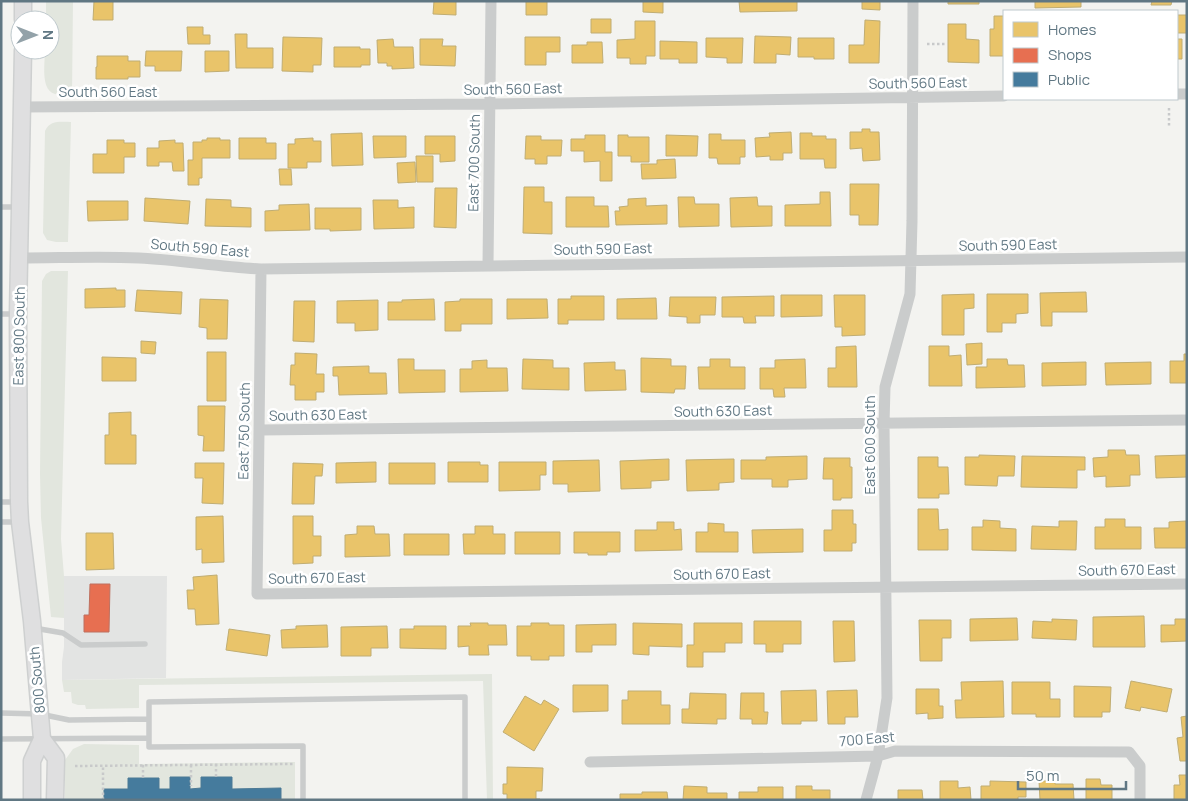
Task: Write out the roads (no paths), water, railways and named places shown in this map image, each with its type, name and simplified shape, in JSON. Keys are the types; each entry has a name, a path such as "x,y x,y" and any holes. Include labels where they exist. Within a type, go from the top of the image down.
{"main road":[{"name":"East 800 South","path":"23,60 18,314 19,502 32,625"},
{"name":"800 South","path":"32,625 42,739 32,761 32,800"},
{"name":"800 South","path":"42,739 56,758 55,800"}],"street":[{"name":"East 700 South","path":"488,265 491,1"},
{"name":"East 600 South","path":"866,800 878,756 887,698 885,388 910,294 913,1"},
{"name":"South 560 East","path":"22,107 490,104 1003,96"},
{"name":"South 590 East","path":"20,258 138,258 261,269 1187,257"},
{"name":"East 750 South","path":"257,594 261,269"},
{"name":"South 630 East","path":"260,430 1187,420"},
{"name":"South 670 East","path":"257,594 1187,584"},
{"name":"700 East","path":"590,762 878,756 895,751 1129,752 1140,766 1140,800"}],"lane":[{"path":"1,207 20,207"},
{"path":"1,314 18,314"},
{"path":"1,502 19,502"},
{"path":"1,522 20,522"},
{"path":"32,625 63,632 81,646 145,644"},
{"path":"303,800 303,746 149,747 149,702 465,697 466,800"},
{"path":"1,714 40,714 70,720 148,719"},
{"path":"1,739 149,738"}]}
